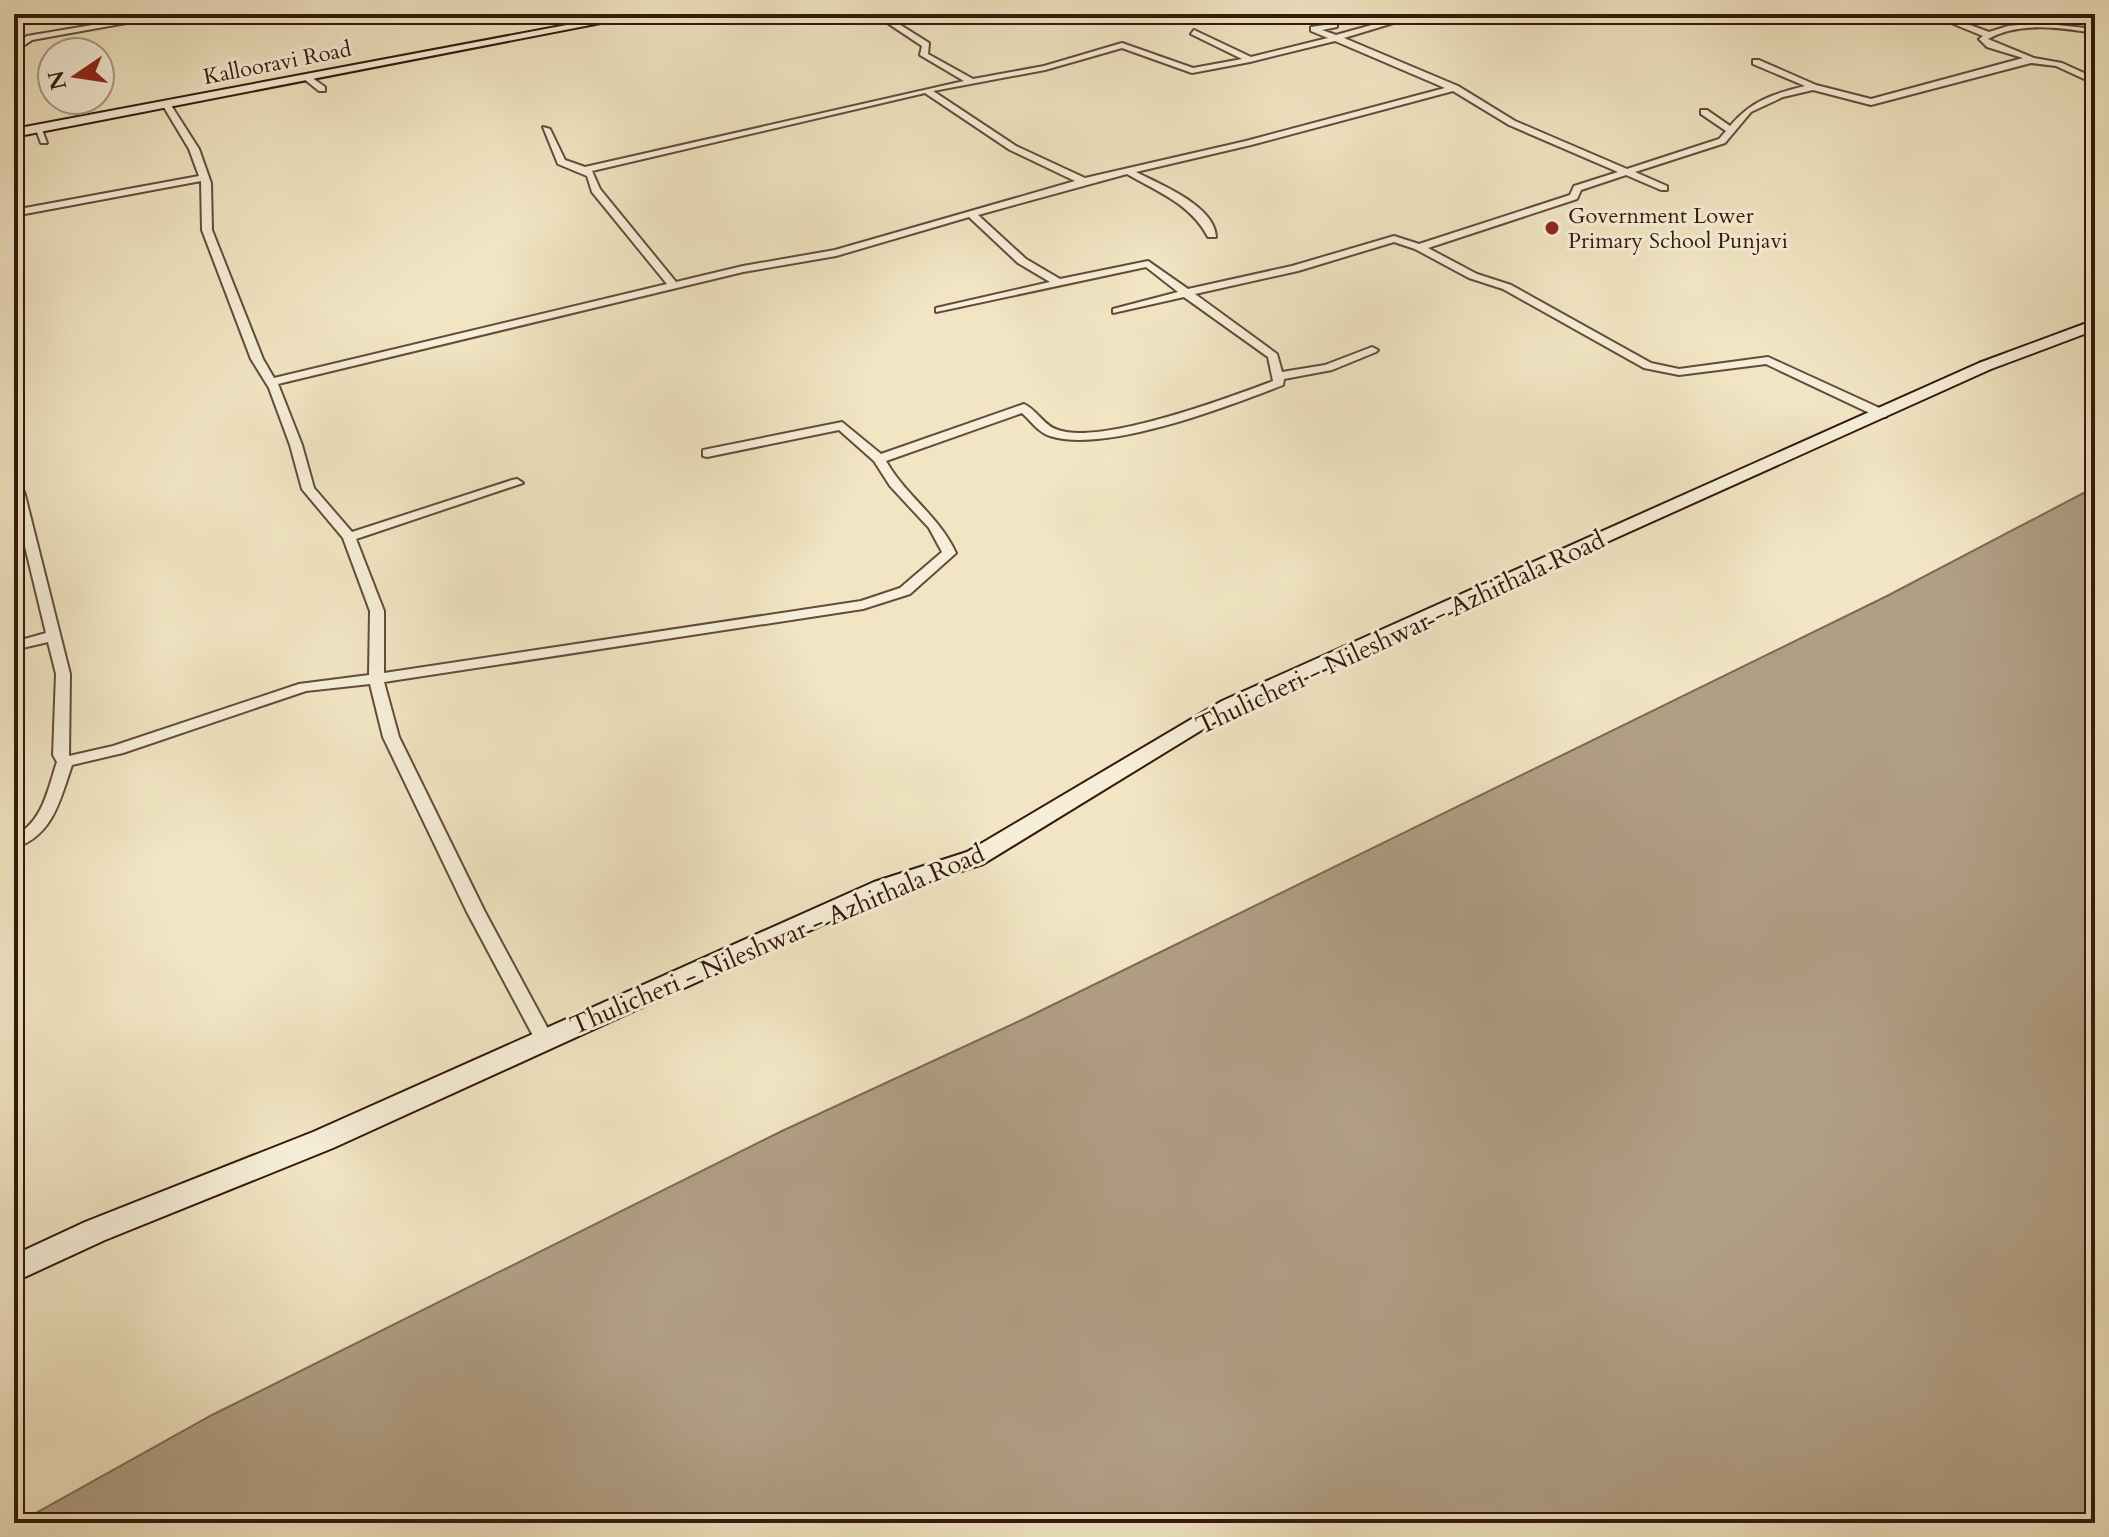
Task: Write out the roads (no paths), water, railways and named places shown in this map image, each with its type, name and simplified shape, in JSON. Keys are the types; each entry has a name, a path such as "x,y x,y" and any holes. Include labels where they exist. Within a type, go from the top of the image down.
{"main road":[{"name":"Kallooravi Road","path":"14,133 41,135 166,104 642,14"},
{"name":"Thulicheri - Nileshwar - Azhithala Road","path":"14,1269 95,1231 323,1140 882,888 975,858 1229,705 1985,366 2095,325"}],"street":[{"path":"14,50 30,38 172,14"},
{"path":"878,14 926,45 924,55 929,59 971,81"},
{"path":"585,170 926,90 1045,68 1122,45 1192,71 1250,60 1419,14"},
{"path":"1933,14 1989,35"},
{"path":"1334,25 1314,29 1455,88 1512,123 1664,188"},
{"path":"2095,31 2040,25 1989,35 1983,39 1990,45 2034,59 2053,61 2095,81"},
{"path":"1194,32 1250,60"},
{"path":"1756,62 1813,87 1871,102 2034,59"},
{"path":"307,77 322,89"},
{"path":"1419,247 1574,197 1577,188 1722,141 1748,110 1780,95 1813,87"},
{"path":"271,382 743,269 836,253 1084,181 1130,172 1455,88"},
{"path":"926,90 1013,148 1084,181"},
{"path":"166,104 194,149 204,178 207,230 251,346 271,382 296,445 308,489 349,537 377,611 376,679 391,737 476,912 545,1040"},
{"path":"1704,112 1731,130"},
{"path":"546,129 561,162 591,175 595,190 674,286"},
{"path":"1130,172 1187,205 1209,222 1212,235"},
{"path":"14,213 204,178"},
{"path":"971,214 1022,261 1056,281"},
{"path":"1117,311 1294,269 1377,241 1394,239 1419,247 1473,276 1507,287 1648,366 1679,372 1768,360 1882,414"},
{"path":"879,459 1024,408 1052,433 1079,438 1134,428 1246,396 1279,383 1273,356 1148,264 1056,281 940,310"},
{"path":"1278,376 1328,368 1372,350"},
{"path":"65,762 117,750 304,687 376,679 863,605 905,591 949,553 943,534 884,473 879,459 842,426 707,453"},
{"path":"349,537 517,483"},
{"path":"19,495 63,674 61,755 65,762"},
{"path":"14,646 53,636"},
{"path":"14,842 30,838 41,826 65,762"}],"place":[{"name":"Government Lower Primary School Punjavi","path":"1552,228"}]}
